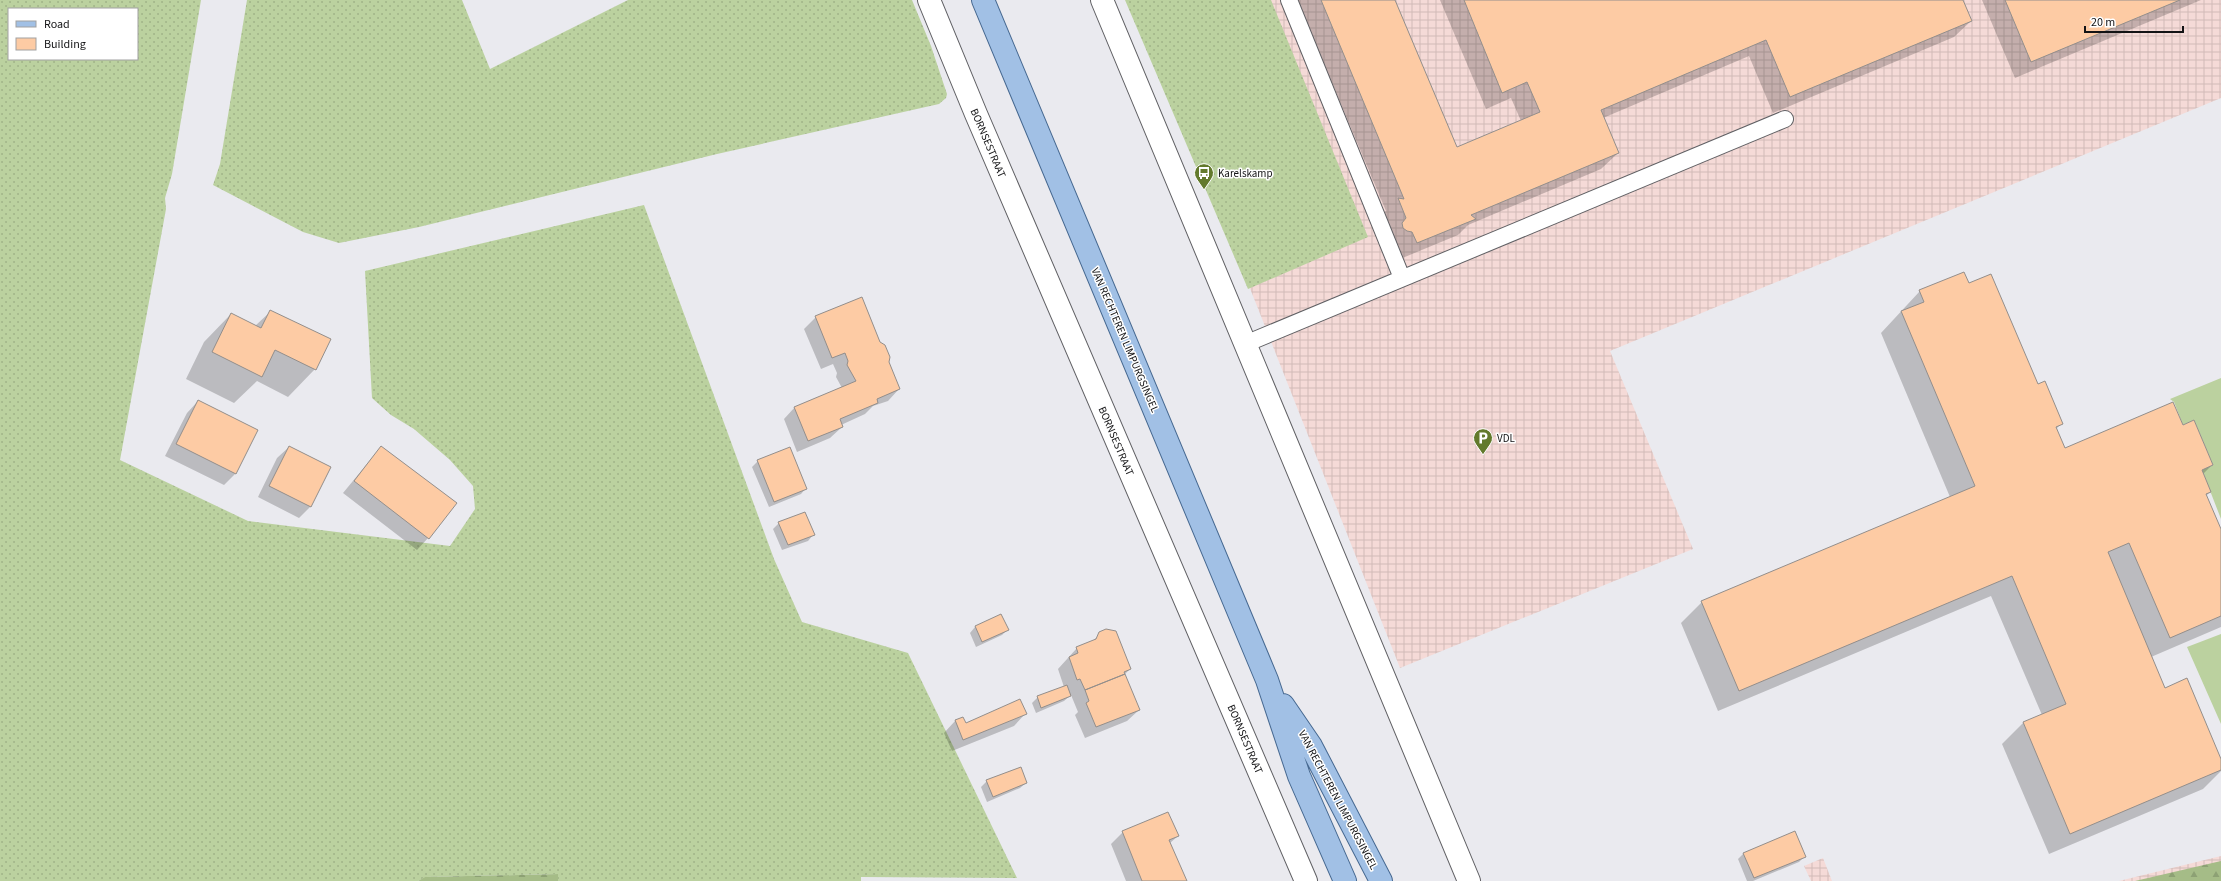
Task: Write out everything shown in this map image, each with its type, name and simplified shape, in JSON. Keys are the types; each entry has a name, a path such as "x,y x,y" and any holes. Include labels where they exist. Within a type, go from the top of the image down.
{"main road":[{"name":"VAN RECHTEREN LIMPURGSINGEL","path":"983,0 1267,680 1299,776 1345,881"},
{"name":"VAN RECHTEREN LIMPURGSINGEL","path":"1267,680 1311,746 1381,881"}],"street":[{"name":"BORNSESTRAAT","path":"929,0 979,122 1306,881"},
{"path":"1102,0 1469,881"}],"lane":[{"path":"1289,0 1402,278"},
{"path":"1245,344 1785,119"}],"shaded area":[{"path":"1136,0 2221,0 2221,98 1610,351 1693,549 1400,668"},
{"path":"2221,856 2221,881 2119,881"},
{"path":"1823,858 1832,881 1811,881 1804,866"}],"green space":[{"path":"0,0 201,0 172,174 165,198 166,209 120,460 248,521 450,546 475,509 473,486 450,460 414,429 391,415 372,398 365,271 644,205 774,559 802,622 908,653 1017,878 861,877 861,881 558,881 558,874 426,877 418,881 0,881"},
{"path":"247,0 462,0 490,69 628,0 912,0 931,46 947,94 946,98 939,104 717,154 419,227 339,243 303,232 213,185 220,164"},
{"path":"1125,0 1271,0 1368,237 1248,289"},
{"path":"2221,378 2221,519 2202,470 2213,465 2194,420 2183,425 2174,402 2170,399"},
{"path":"2221,634 2221,724 2187,647"},
{"path":"2221,861 2221,881 2135,881"},
{"path":"558,874 558,881 418,881 425,877"}],"building":[{"path":"1321,0 1395,0 1457,147 1540,112 1527,82 1502,93 1464,0 1963,0 1972,21 1790,97 1766,40 1601,110 1619,153 1471,215 1476,219 1417,243 1412,232 1403,228 1402,223 1406,218 1398,198 1404,199"},
{"path":"2005,0 2180,0 2031,62"},
{"path":"1964,272 1969,283 1991,274 2038,384 2045,381 2063,424 2056,427 2065,448 2173,402 2183,425 2194,420 2213,465 2202,470 2211,492 2206,494 2221,529 2221,616 2170,638 2129,543 2108,552 2165,688 2187,678 2221,759 2221,770 2070,834 2023,722 2066,704 2012,576 1739,691 1701,601 1975,486 1901,311 1924,302 1919,290"},
{"path":"862,297 880,342 885,345 890,357 889,362 900,389 877,399 878,403 840,419 843,427 808,441 794,407 856,381 847,365 848,361 845,353 832,358 815,316"},
{"path":"270,310 331,339 316,370 275,350 262,377 212,352 231,313 261,328"},
{"path":"198,400 258,430 236,474 176,444"},
{"path":"289,446 331,467 311,507 269,486"},
{"path":"381,446 457,503 429,539 354,481"},
{"path":"790,447 807,489 774,502 757,460"},
{"path":"805,512 815,535 788,545 778,522"},
{"path":"1001,614 1009,630 982,642 975,626"},
{"path":"1106,629 1116,631 1131,669 1124,672 1125,674 1085,690 1080,679 1077,680 1069,657 1078,653 1076,647 1096,639 1099,632"},
{"path":"1125,674 1140,710 1096,727 1086,703 1089,701 1085,690"},
{"path":"1067,685 1071,696 1041,708 1037,696"},
{"path":"1020,699 1027,714 963,740 955,720 963,717 966,723"},
{"path":"1021,767 1027,783 993,797 986,780"},
{"path":"1168,812 1179,836 1169,840 1187,881 1142,881 1122,831"},
{"path":"1795,831 1806,857 1754,878 1743,853"}],"place":[{"name":"Karelskamp","path":"1204,190"},
{"name":"VDL","path":"1483,455"}]}
